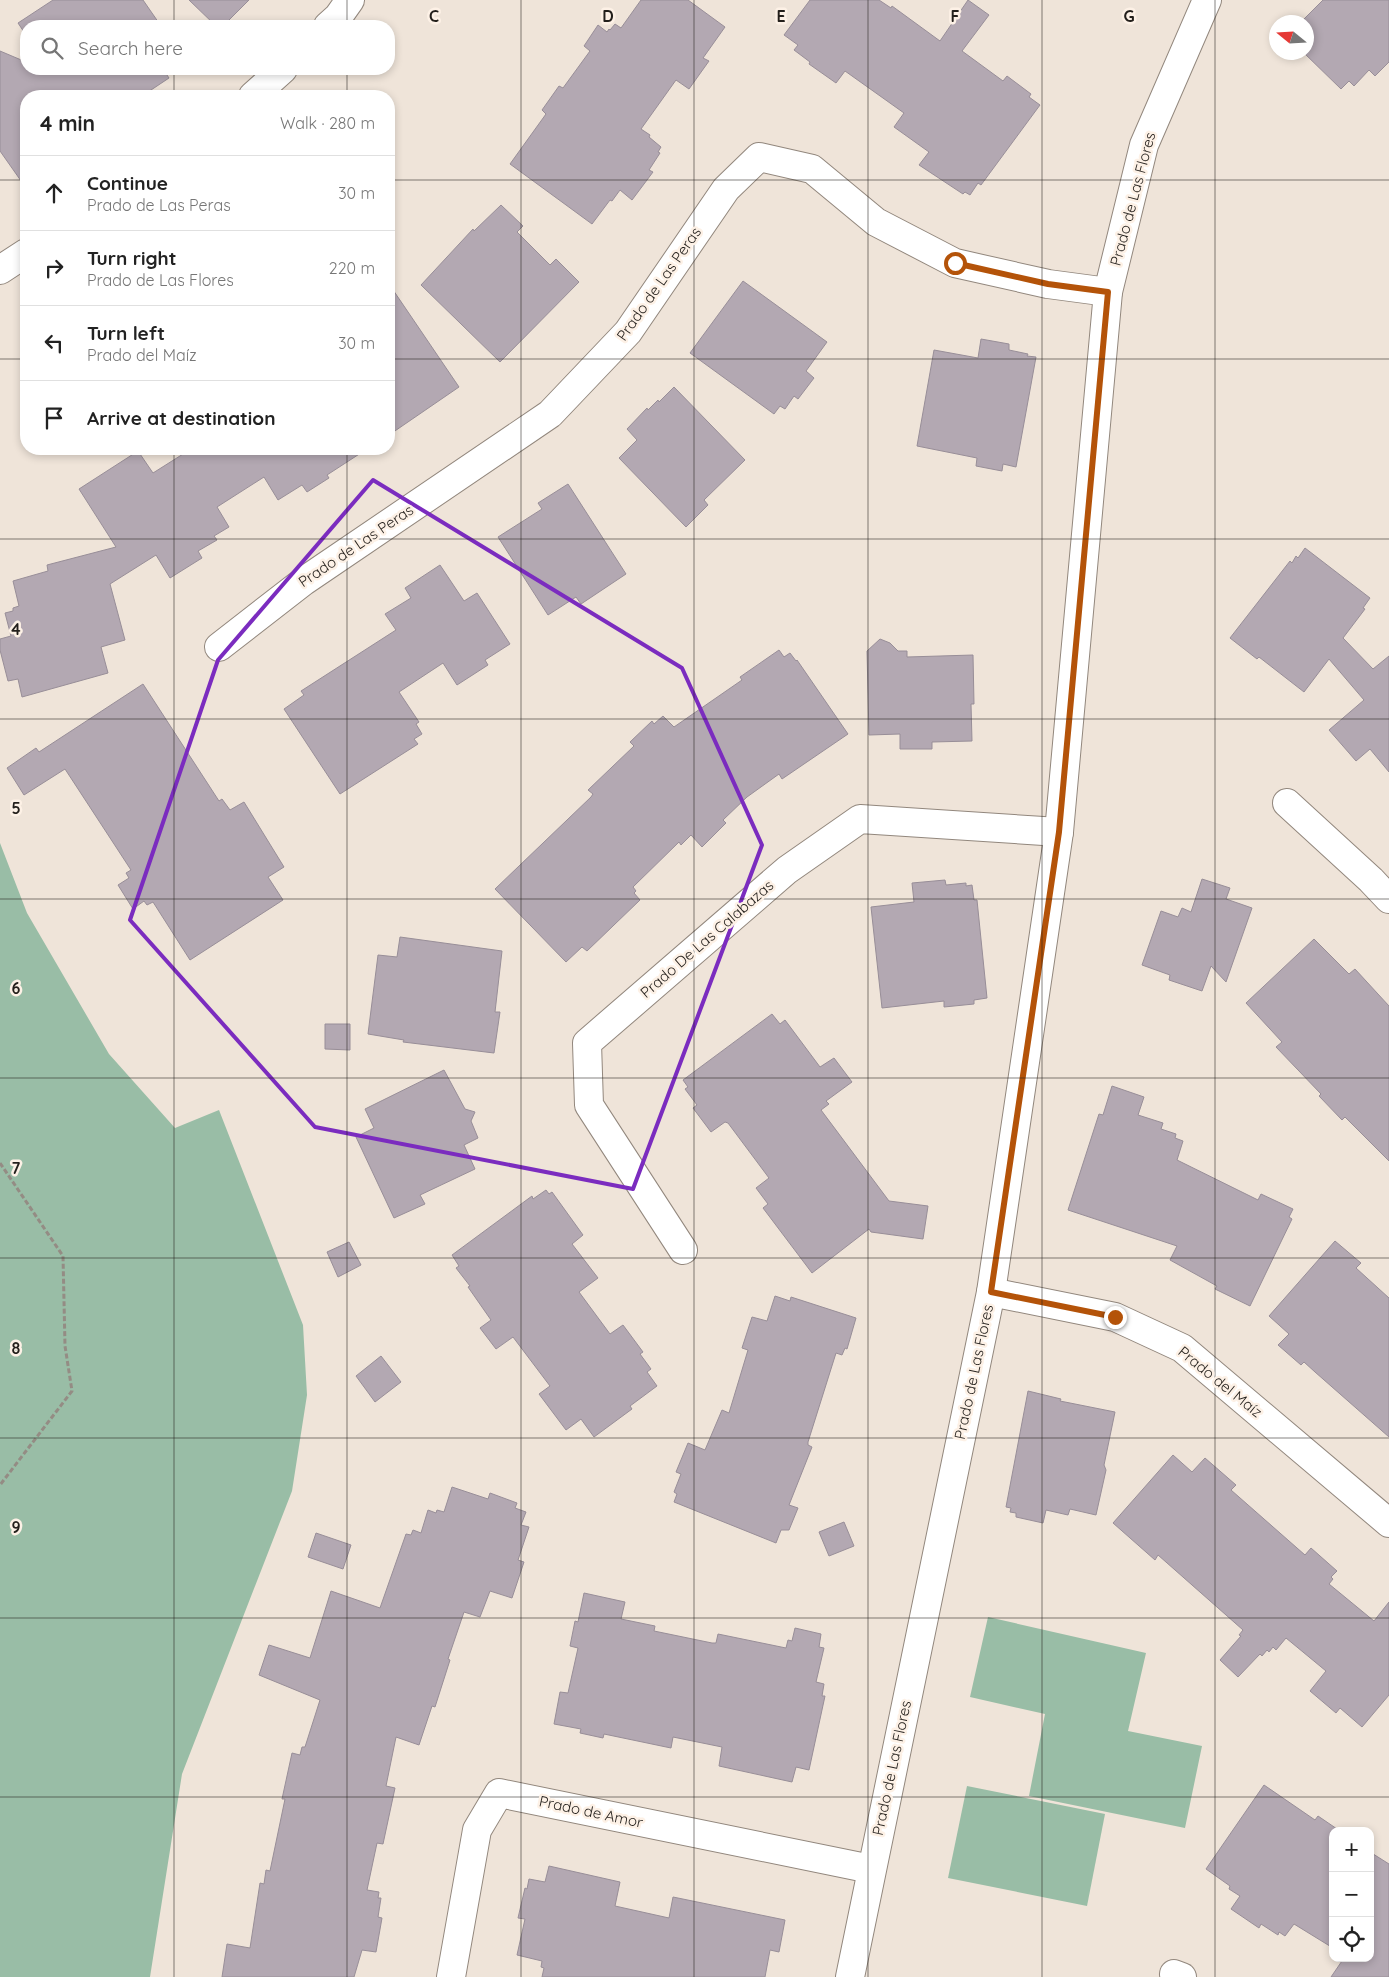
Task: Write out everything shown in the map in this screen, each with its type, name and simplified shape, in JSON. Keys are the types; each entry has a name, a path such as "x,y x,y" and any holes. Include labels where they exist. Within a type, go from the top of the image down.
{"street":[{"path":"335,20 350,0"},
{"name":"Prado de Las Flores","path":"850,1977 991,1292 1059,832 1108,292 1144,146 1208,0"},
{"path":"260,90 276,75"},
{"name":"Prado de Las Peras","path":"219,647 304,581 550,414 628,332 726,189 759,158 812,169 876,222 955,263 1048,284 1108,292"},
{"path":"0,270 20,257"},
{"path":"1287,803 1389,899"},
{"name":"Prado De Las Calabazas","path":"683,1250 589,1105 587,1043 786,870 860,819 1059,832"},
{"name":"Prado del Maíz","path":"991,1292 1115,1317 1182,1348 1389,1523"},
{"name":"Prado de Amor","path":"451,1977 477,1830 499,1793 872,1869"}],"path":[{"path":"0,1163 63,1256 65,1346 72,1391 0,1486"}],"highlighted area":[{"path":"373,480 682,668 762,845 633,1189 315,1127 130,920 218,660"}],"green space":[{"path":"0,843 27,913 109,1054 175,1128 219,1110 303,1325 307,1395 292,1491 182,1774 150,1977 0,1977"},
{"path":"988,1617 1146,1653 1128,1731 1202,1746 1185,1828 1029,1796 1045,1714 970,1697"},
{"path":"967,1786 1105,1814 1087,1906 948,1878"}],"building":[{"path":"53,0 143,0 157,20 23,20"},
{"path":"189,0 249,0 229,20 210,20"},
{"path":"641,0 688,0 725,27 703,58 709,61 689,89 676,80 641,129 650,135 649,137 661,147 658,152 660,153 649,170 653,172 632,200 620,190 592,224 510,164 546,114 542,110 559,86 563,88 590,51 584,46 598,25 607,32 615,24 621,28"},
{"path":"810,0 879,0 891,8 892,6 940,41 968,0 989,15 962,51 1003,81 1007,76 1031,94 1029,97 1040,105 981,185 978,183 970,195 965,192 963,194 919,165 929,152 894,127 904,113 845,71 836,83 809,64 810,62 794,50 798,45 784,35"},
{"path":"1323,0 1389,0 1389,62 1375,76 1369,70 1354,86 1349,81 1341,89 1311,60 1314,60 1314,15 1308,15"},
{"path":"0,51 20,59 20,75 167,75 169,78 151,90 20,90 20,179 0,151"},
{"path":"501,205 523,226 517,232 550,265 556,259 579,282 500,362 421,285 473,229 474,231"},
{"path":"743,281 827,342 806,371 814,378 798,399 794,396 785,409 780,406 774,414 690,353"},
{"path":"395,293 459,387 395,431"},
{"path":"981,339 1009,344 1009,350 1036,357 1016,467 1003,464 1002,471 976,466 977,458 917,446 934,350 978,358"},
{"path":"674,387 745,460 704,500 708,505 686,527 619,458 637,440 627,429 647,408 648,410 658,400 659,402"},
{"path":"132,455 141,455 153,473 182,455 358,455 327,475 329,478 307,492 302,485 278,500 264,477 217,507 229,527 214,536 217,540 198,551 202,558 170,578 156,555 110,584 125,640 101,647 108,673 22,697 18,679 8,681 0,650 0,639 11,636 5,613 13,611 13,608 19,606 13,581 48,571 47,565 116,547 79,489"},
{"path":"568,484 626,574 581,604 576,597 548,615 498,537 542,509 538,503"},
{"path":"1305,548 1370,598 1363,608 1365,609 1343,638 1373,669 1389,656 1389,772 1370,749 1356,761 1329,730 1364,700 1329,659 1304,692 1259,657 1257,659 1230,638 1290,561 1292,563 1296,556 1298,558"},
{"path":"440,565 464,601 477,593 510,644 485,660 488,665 457,685 443,663 399,692 419,722 416,724 422,734 414,739 418,744 340,794 284,709 304,695 301,691 396,630 385,614 411,598 405,588"},
{"path":"880,639 890,643 898,651 907,651 907,657 973,655 974,704 971,704 972,741 932,742 932,749 900,749 900,734 869,735 867,651"},
{"path":"779,650 784,657 790,653 797,660 848,734 782,779 779,774 747,797 723,820 726,823 702,847 691,835 681,845 679,842 633,887 636,891 634,893 640,900 587,951 582,947 566,962 495,889 591,797 593,794 588,790 634,746 630,742 652,721 654,724 663,716 674,727 742,680 740,677"},
{"path":"143,684 219,801 222,799 230,810 244,802 284,867 268,877 283,900 190,960 153,902 147,905 144,901 133,909 118,885 129,878 126,873 131,870 65,769 24,795 7,768 36,748 39,752"},
{"path":"1202,879 1230,888 1226,899 1252,908 1226,982 1211,966 1202,991 1169,980 1170,975 1142,965 1161,911 1178,917 1182,908 1191,912"},
{"path":"945,880 946,885 966,883 966,886 972,885 974,900 977,900 987,998 974,1000 974,1004 944,1007 944,1001 882,1008 871,907 914,902 912,883"},
{"path":"400,937 502,951 495,1012 500,1012 494,1053 403,1042 404,1040 368,1034 378,955 397,957"},
{"path":"1314,939 1349,974 1355,969 1389,1006 1389,1161 1345,1117 1342,1120 1319,1096 1321,1094 1276,1047 1282,1042 1246,1003"},
{"path":"772,1014 780,1024 785,1020 820,1067 834,1058 852,1082 826,1101 829,1104 821,1110 889,1201 928,1206 923,1239 871,1232 869,1229 812,1273 763,1208 768,1204 756,1188 769,1178 728,1123 725,1122 711,1132 693,1108 697,1105 685,1089 688,1087 683,1080"},
{"path":"325,1024 350,1024 350,1050 325,1049"},
{"path":"444,1070 465,1109 475,1112 471,1121 478,1138 464,1145 475,1169 420,1195 425,1204 394,1218 356,1137 374,1128 365,1109"},
{"path":"1112,1086 1144,1097 1138,1115 1163,1123 1161,1129 1176,1134 1175,1138 1183,1141 1177,1160 1258,1200 1261,1194 1293,1209 1289,1217 1292,1219 1250,1306 1215,1289 1217,1286 1170,1260 1177,1246 1068,1210 1099,1114 1103,1115"},
{"path":"546,1190 549,1194 552,1192 583,1235 572,1244 598,1278 579,1292 610,1334 623,1325 643,1352 640,1354 651,1369 647,1372 657,1386 630,1406 632,1409 594,1437 581,1419 566,1430 539,1394 550,1386 513,1337 496,1349 480,1328 491,1320 468,1287 470,1286 456,1268 459,1266 452,1255 532,1196 533,1199"},
{"path":"1335,1241 1361,1263 1356,1268 1389,1298 1389,1437 1304,1362 1301,1365 1278,1345 1289,1334 1269,1316"},
{"path":"349,1242 361,1265 338,1277 327,1252"},
{"path":"775,1296 790,1301 791,1297 856,1318 847,1349 845,1348 842,1355 836,1353 808,1442 808,1445 812,1447 789,1505 798,1508 789,1530 781,1530 776,1543 674,1502 677,1494 674,1492 681,1474 676,1472 688,1443 705,1450 722,1410 729,1413 748,1350 742,1348 752,1317 767,1321"},
{"path":"381,1356 401,1382 375,1402 356,1376"},
{"path":"1028,1391 1061,1399 1060,1401 1115,1412 1104,1465 1106,1470 1096,1515 1070,1509 1068,1515 1046,1510 1043,1523 1016,1517 1016,1513 1010,1512 1011,1508 1006,1507"},
{"path":"1173,1455 1192,1472 1205,1458 1236,1485 1231,1490 1305,1555 1311,1548 1337,1571 1331,1577 1333,1579 1329,1584 1374,1621 1389,1602 1389,1695 1362,1727 1340,1708 1336,1713 1310,1691 1326,1671 1286,1638 1276,1650 1273,1647 1262,1656 1260,1654 1238,1677 1220,1660 1241,1636 1239,1635 1243,1630 1158,1555 1155,1560 1113,1523"},
{"path":"452,1487 488,1499 490,1493 517,1503 515,1508 526,1512 521,1525 529,1527 518,1560 524,1562 512,1598 490,1591 480,1617 464,1612 448,1659 450,1660 435,1707 432,1706 419,1745 396,1737 386,1786 395,1788 383,1844 377,1843 367,1890 379,1892 378,1898 381,1898 378,1917 382,1918 376,1952 362,1950 354,1977 222,1977 227,1944 250,1948 260,1883 264,1884 266,1870 270,1871 285,1799 282,1799 292,1753 300,1755 302,1747 305,1747 320,1700 259,1675 269,1645 310,1658 331,1591 380,1608 406,1534 411,1535 413,1530 421,1533 428,1510 436,1513 437,1510 444,1512"},
{"path":"844,1522 854,1546 829,1556 819,1532"},
{"path":"316,1533 351,1545 343,1569 308,1557"},
{"path":"584,1593 625,1602 621,1619 655,1626 654,1631 712,1643 716,1643 718,1634 786,1648 788,1640 792,1641 795,1628 821,1634 819,1647 824,1648 816,1682 824,1684 822,1696 825,1696 809,1770 796,1767 792,1782 719,1766 722,1747 673,1737 671,1748 604,1734 603,1738 580,1733 581,1729 554,1724 560,1692 568,1693 578,1648 570,1646 575,1621 578,1622"},
{"path":"1264,1785 1315,1820 1318,1816 1334,1827 1329,1827 1329,1946 1294,1924 1285,1936 1279,1932 1278,1935 1261,1924 1259,1928 1231,1909 1240,1896 1229,1889 1230,1886 1206,1869"},
{"path":"1374,1855 1389,1864 1389,1977 1331,1977 1341,1962 1374,1962"},
{"path":"549,1866 620,1882 615,1906 669,1918 673,1897 785,1920 779,1952 770,1950 765,1977 542,1977 544,1968 541,1967 542,1961 517,1955 525,1919 518,1918 529,1879 545,1882"}],"route":[{"path":"955,263 1048,284 1108,292 1059,832 991,1292 1115,1317"}]}
